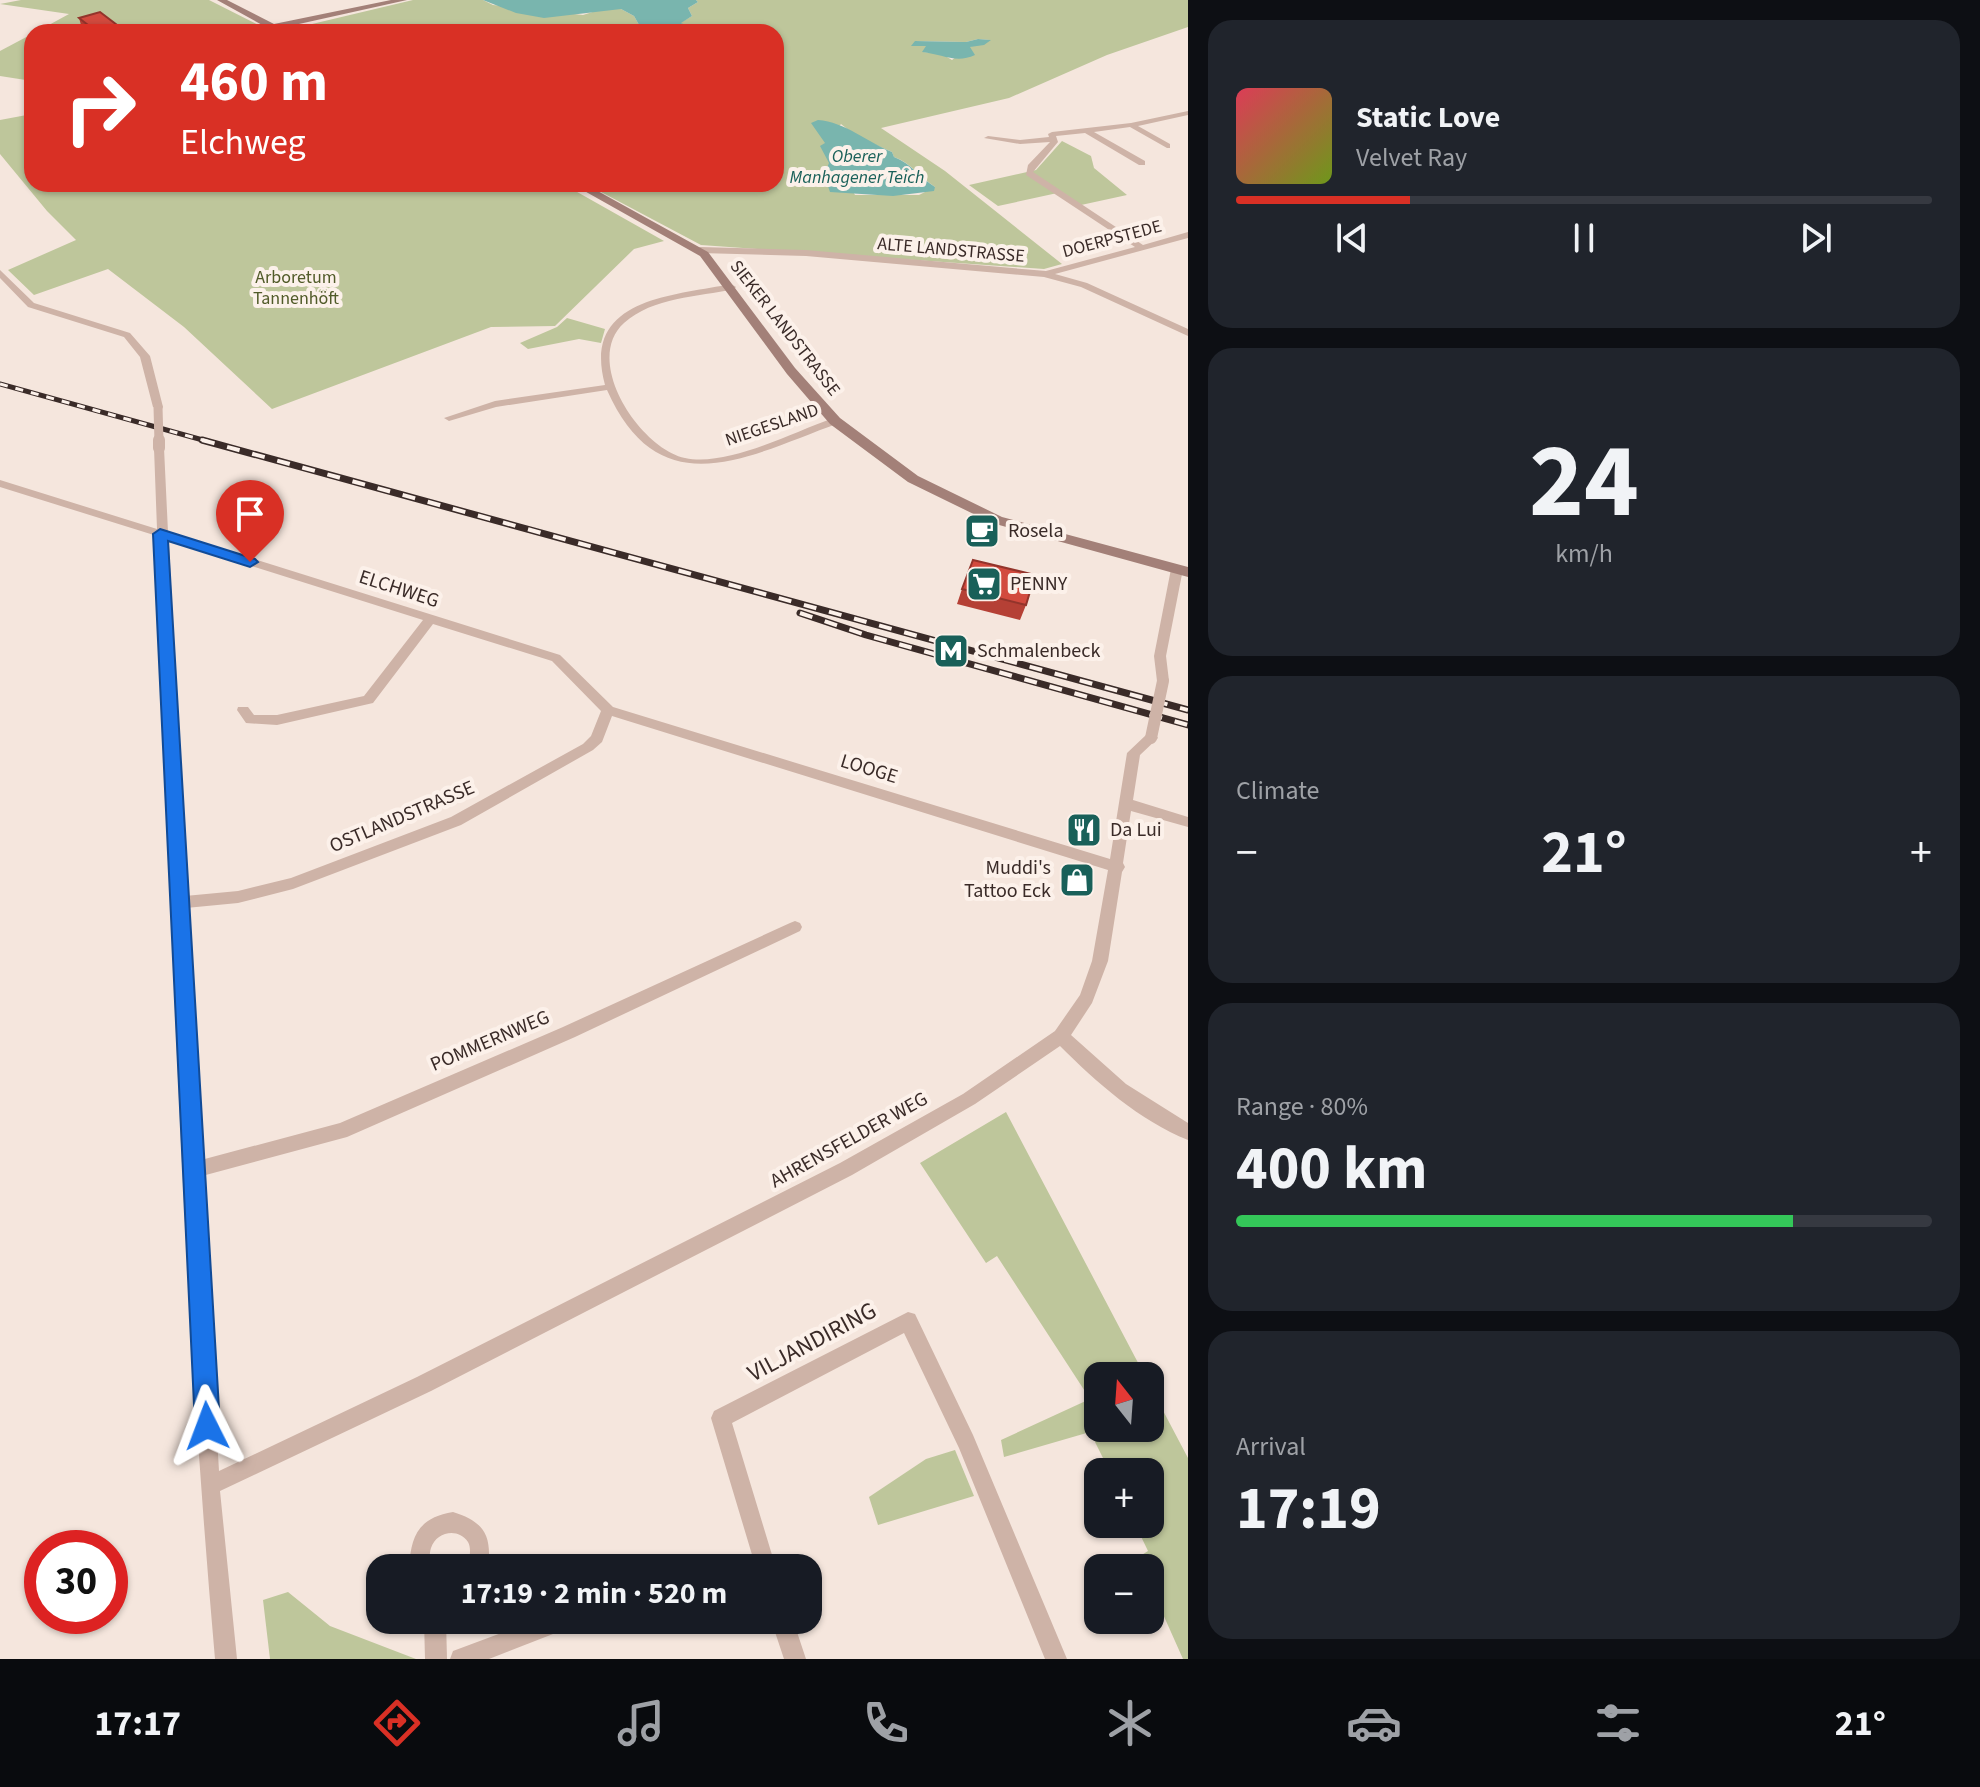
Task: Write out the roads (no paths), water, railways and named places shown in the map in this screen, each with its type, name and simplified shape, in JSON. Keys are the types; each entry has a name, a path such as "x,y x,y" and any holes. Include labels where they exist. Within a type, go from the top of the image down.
{"street":[{"path":"221,0 268,24"},
{"path":"300,24 403,0"},
{"path":"1055,139 1052,134 1131,125 1188,113"},
{"path":"1131,125 1167,146"},
{"path":"1086,130 1142,163"},
{"path":"988,138 1020,142 1055,139"},
{"path":"1055,139 1029,173 1142,248"},
{"name":"SIEKER LANDSTRASSE","path":"592,192 700,250 731,287 791,371 835,421 913,479 997,520 1182,571"},
{"name":"DOERPSTEDE","path":"1045,274 1188,235"},
{"name":"ALTE LANDSTRASSE","path":"700,250 806,253 1045,274 1084,285 1188,333"},
{"path":"0,273 31,305 127,335 145,356 158,407 160,534 178,903 210,1486 226,1659"},
{"path":"449,418 495,404 608,387 606,344 615,325 626,315 655,303 731,287"},
{"name":"NIEGESLAND","path":"608,387 654,448 668,457 685,461 729,457 835,421"},
{"name":"ELCHWEG","path":"0,483 556,658 608,710"},
{"name":"AHRENSFELDER WEG","path":"210,1486 424,1384 846,1169 969,1099 1061,1036 1087,998 1100,961 1118,867 1134,753 1151,738 1163,681 1160,656 1182,571"},
{"path":"243,710 251,720 277,720 368,700 430,619"},
{"name":"OSTLANDSTRASSE","path":"178,903 238,897 293,883 456,821 588,747 597,739 608,710"},
{"name":"LOOGE","path":"608,710 1118,867"},
{"path":"1127,804 1188,822"},
{"name":"POMMERNWEG","path":"193,1170 341,1131 569,1032 795,927"},
{"path":"1061,1036 1090,1067 1138,1105 1188,1132"},
{"name":"VILJANDIRING","path":"762,1554 721,1418 908,1321 966,1442 1056,1659"},
{"path":"419,1554 426,1535 442,1523 452,1521 470,1528 477,1538 479,1554"},
{"path":"435,1634 436,1659"},
{"path":"461,1659 527,1634"},
{"path":"787,1634 795,1659"}],"water":[{"path":"483,0 698,2 688,8 692,16 681,23 683,24 638,24 634,16 621,9 544,18 516,13"},
{"path":"991,40 984,45 970,47 975,55 962,59 922,52 926,46 911,46 915,41 966,42"},
{"name":"Oberer Manhagener Teich","path":"818,120 847,128 892,152 894,157 935,187 934,191 893,196 830,192 824,175 829,163 820,146 825,143 811,123"}],"railway":[{"path":"0,384 210,442"},
{"path":"202,440 1188,710"},
{"path":"800,613 866,635 1188,725"}],"place":[{"name":"Rosela","path":"982,531"},
{"name":"PENNY","path":"984,584"},
{"name":"Schmalenbeck","path":"951,651"},
{"name":"Da Lui","path":"1084,830"},
{"name":"Muddi's Tattoo Eck","path":"1077,880"}],"park label":[{"name":"Arboretum Tannenhöft","path":"296,287"}]}
